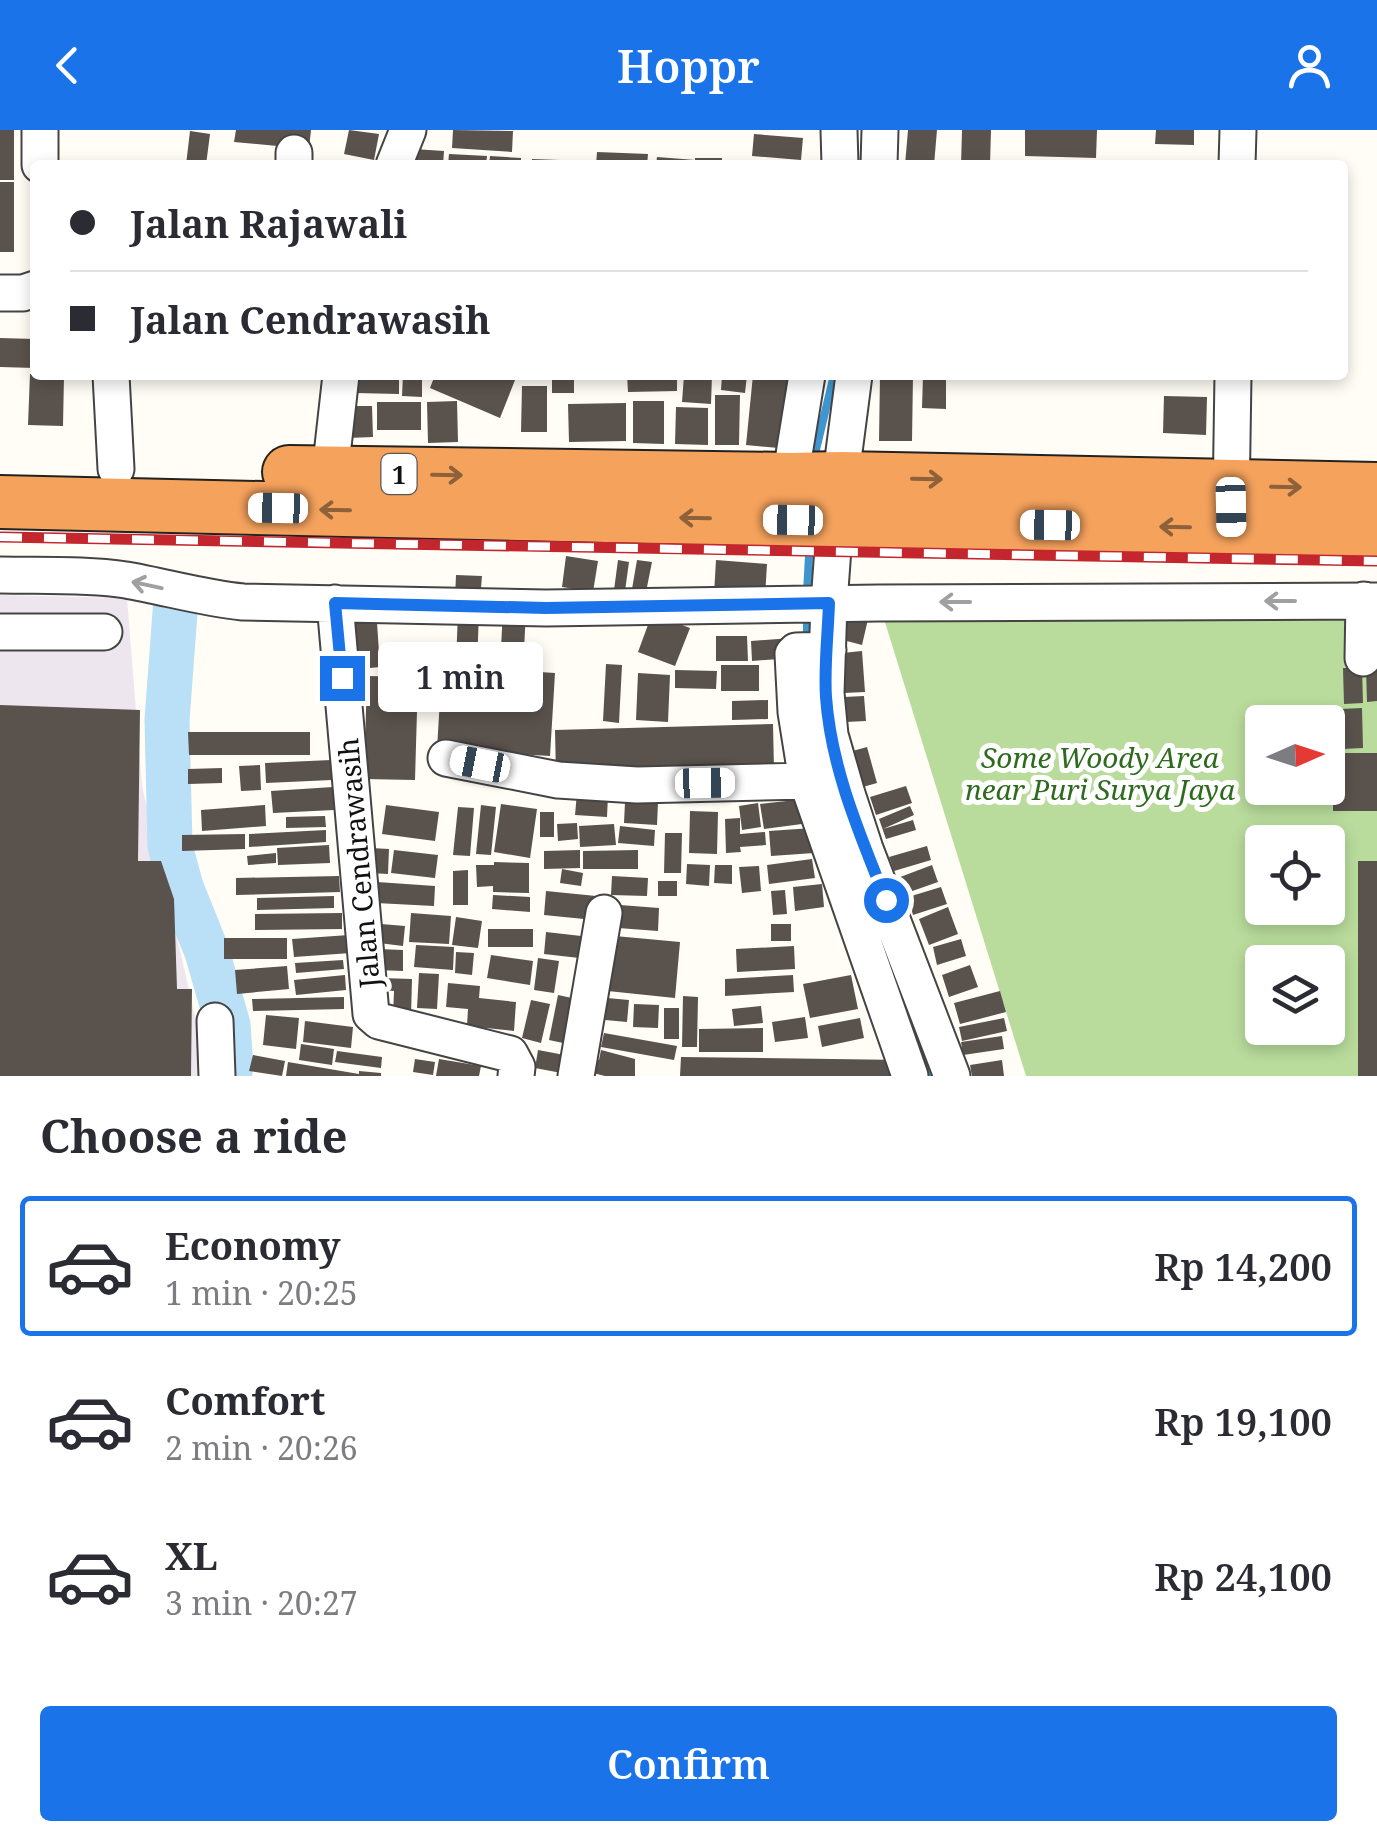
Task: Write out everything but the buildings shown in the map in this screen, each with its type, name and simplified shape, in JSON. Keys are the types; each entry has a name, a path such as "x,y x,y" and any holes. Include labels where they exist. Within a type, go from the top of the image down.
{"highway":[{"name":"1","path":"0,466 115,448 330,473 816,497 1231,507 1377,531"},
{"name":"1","path":"1231,507 1377,488"},
{"name":"1","path":"0,502 816,497"}],"street":[{"path":"40,130 40,160"},
{"path":"396,160 408,130"},
{"path":"839,130 840,160"},
{"path":"879,160 880,130"},
{"path":"1237,160 1238,130"},
{"path":"0,293 30,291"},
{"path":"111,380 115,448"},
{"path":"330,473 340,380"},
{"path":"808,380 816,497 815,650 826,693 830,735 824,772 837,862 910,1076"},
{"path":"816,497 852,380"},
{"path":"1231,507 1233,380"},
{"path":"0,575 110,578 243,602 546,608 1370,600 1364,658"},
{"name":"Jalan Cendrawasih","path":"335,603 371,1014 379,1021 510,1054 524,1075"},
{"path":"0,632 104,632"},
{"path":"446,758 558,780 637,785 824,772"},
{"path":"824,772 866,849 952,1076"},
{"path":"576,1076 604,913"},
{"path":"215,1021 217,1076"}],"shaded area":[{"path":"0,595 127,598 142,786 202,1046 203,1076 0,1076"}],"green space":[{"name":"Some Woody Area near Puri Surya Jaya","path":"879,603 1377,611 1377,1076 1026,1076"}],"waterway":[{"path":"814,458 833,380"},
{"path":"807,593 810,537"},
{"path":"176,599 167,720 170,846 228,1025 231,1067"},
{"path":"807,612 807,643"},
{"path":"880,935 931,1076"}],"railway":[{"path":"0,537 1377,561"}],"route":[{"path":"342,678 335,603 546,608 829,603 826,693 830,735 886,900"}]}
